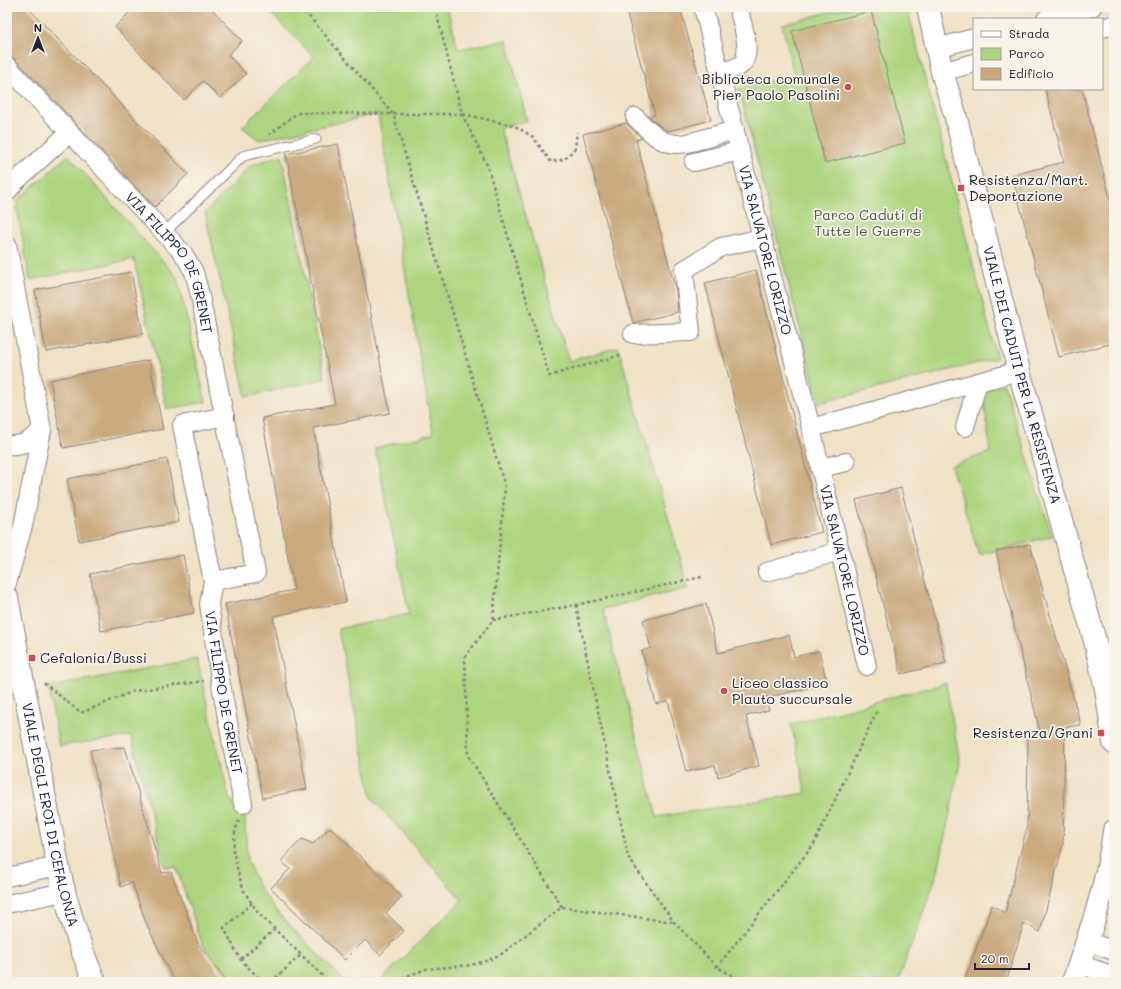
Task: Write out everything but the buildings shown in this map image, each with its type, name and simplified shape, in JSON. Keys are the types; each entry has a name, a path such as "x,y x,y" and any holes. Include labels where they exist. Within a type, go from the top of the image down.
{"street":[{"name":"VIA SALVATORE LORIZZO","path":"703,7 811,428 867,666"},
{"path":"720,72 742,64 746,56 746,40 738,7"},
{"name":"VIALE DEI CADUTI PER LA RESISTENZA","path":"928,7 942,72 1019,371 1090,623 1106,689 1114,743"},
{"path":"1050,18 1092,7"},
{"path":"1103,28 1114,25"},
{"path":"937,48 973,38"},
{"path":"942,72 973,63"},
{"name":"VIA FILIPPO DE GRENET","path":"7,66 183,253 194,272 225,416 256,573 213,581"},
{"path":"635,116 653,135 671,143 688,143 735,130"},
{"path":"7,192 15,182 69,132"},
{"path":"694,162 740,151"},
{"path":"633,334 691,332 684,270 721,248 762,238"},
{"path":"7,244 42,430 23,526 7,583"},
{"path":"811,428 1019,371"},
{"path":"965,427 978,382"},
{"name":"VIA FILIPPO DE GRENET","path":"225,416 182,425 213,581 208,604 243,804"},
{"path":"7,445 16,446 32,440 42,430"},
{"path":"820,468 846,462"},
{"path":"767,572 840,551"},
{"name":"VIALE DEGLI EROI DI CEFALONIA","path":"7,598 58,866 64,892 87,964 95,982"},
{"path":"1114,831 1111,854 1098,907 1076,973 1114,976"},
{"path":"7,877 58,866"},
{"path":"7,904 64,892"},
{"path":"1087,941 1114,951"}],"lane":[{"path":"164,233 243,156 316,139"}],"path":[{"path":"301,7 392,114 505,487 494,620 465,657 468,755 562,907"},
{"path":"435,7 462,114 487,165 549,376 621,355"},
{"path":"267,137 297,113 462,114 515,126 533,137 550,162 565,159 575,148 577,132"},
{"path":"494,620 576,605 702,577"},
{"path":"576,605 628,856 674,922 717,967 744,982"},
{"path":"44,682 81,713 134,691 220,679"},
{"path":"717,967 814,844 877,711"},
{"path":"243,804 235,831 233,850 244,891 258,913 329,982"},
{"path":"252,903 224,928 240,959 263,982"},
{"path":"392,982 426,969 471,965 489,960 503,953 562,907 674,922"},
{"path":"240,959 275,929"},
{"path":"271,982 301,955"}],"green space":[{"path":"265,7 447,7 458,49 507,40 527,121 500,128 569,361 618,347 689,588 603,609 657,817 806,793 791,724 946,683 960,763 938,871 898,982 379,982 462,900 372,798 338,629 409,614 375,448 433,434 378,114 259,140 242,127 314,57"},
{"name":"Parco Caduti di Tutte le Guerre","path":"850,7 907,7 997,358 819,403 739,89 794,75 782,24"},
{"path":"68,155 177,277 206,402 167,409 134,259 30,280 16,202"},
{"path":"282,155 325,379 246,397 205,213 251,165"},
{"path":"1004,384 1052,536 979,555 951,466 990,452 983,390"},
{"path":"197,659 229,798 245,817 247,860 258,886 277,912 345,982 232,982 203,946 176,867 165,867 131,736 59,746 48,687"}],"place":[{"name":"Biblioteca comunale Pier Paolo Pasolini","path":"848,87"},
{"name":"Resistenza/Mart. Deportazione","path":"961,188"},
{"name":"Cefalonia/Bussi","path":"32,658"},
{"name":"Liceo classico Plauto succursale","path":"724,691"},
{"name":"Resistenza/Grani","path":"1101,733"}]}
